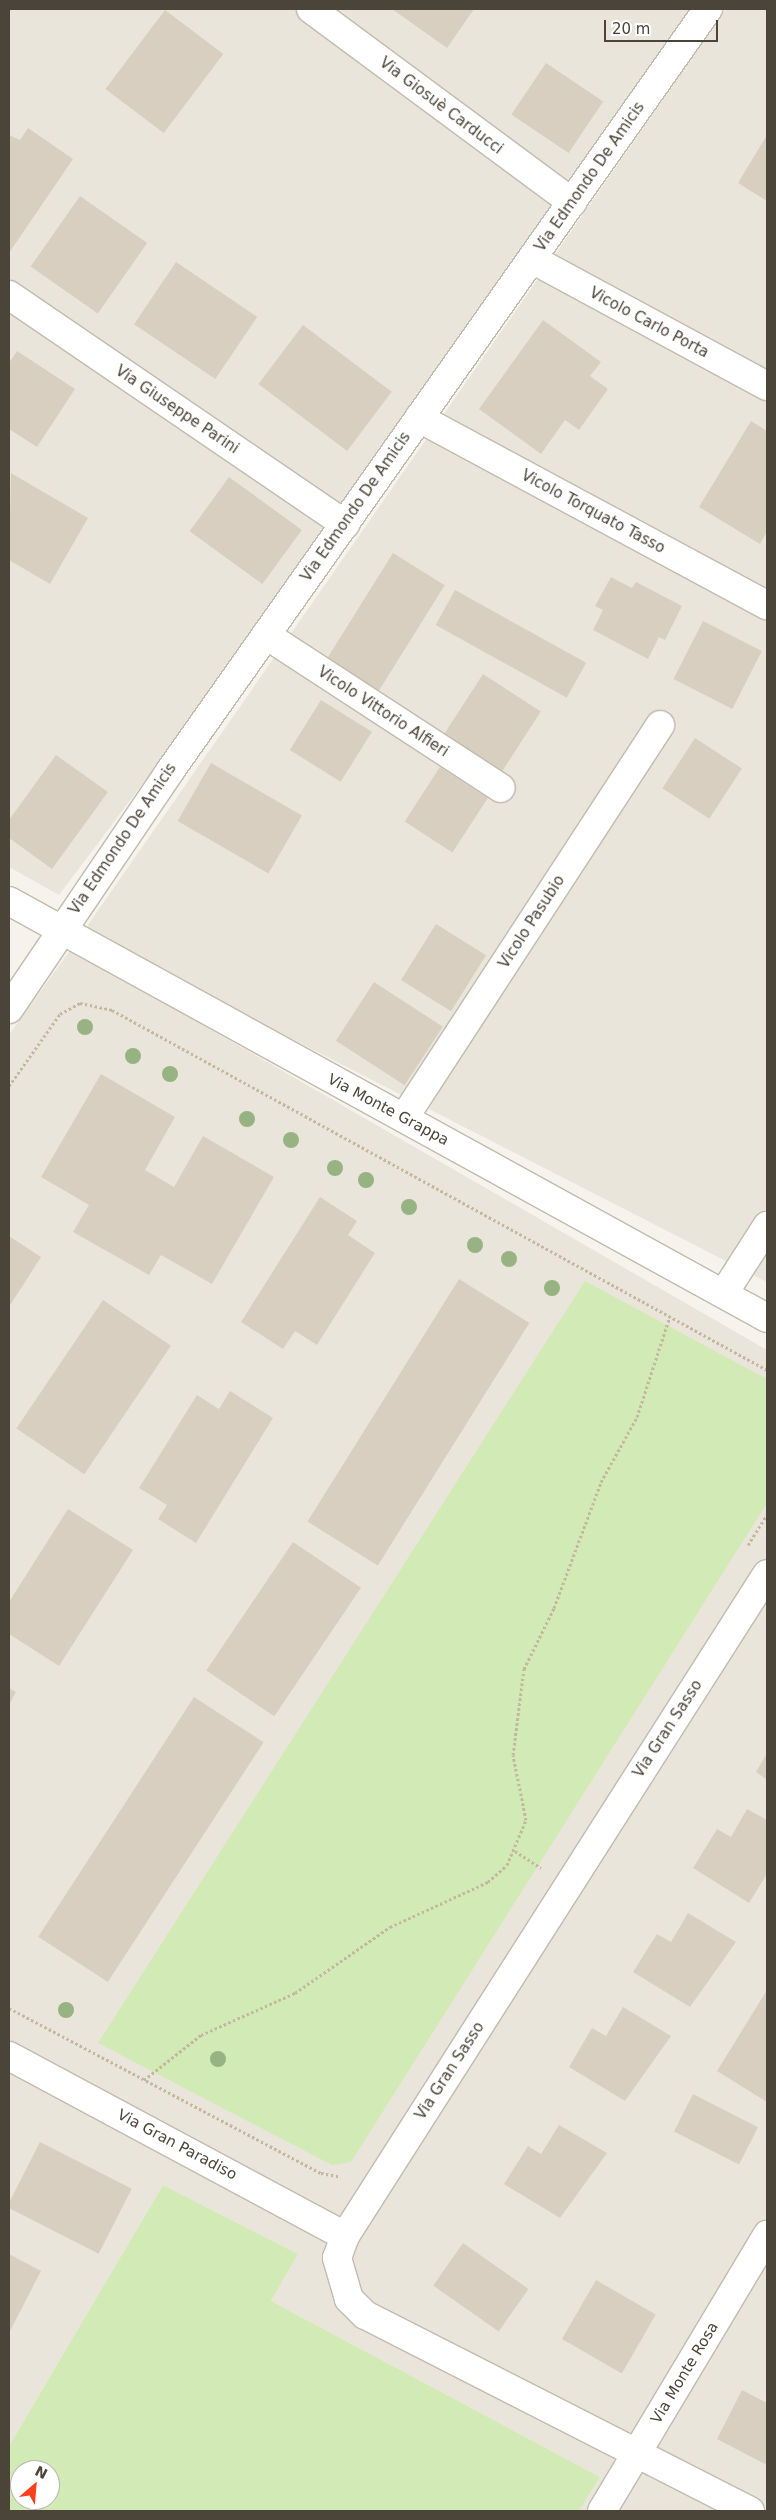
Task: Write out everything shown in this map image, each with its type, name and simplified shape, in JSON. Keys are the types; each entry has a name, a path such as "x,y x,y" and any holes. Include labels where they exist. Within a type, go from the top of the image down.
{"street":[{"name":"Via Edmondo De Amicis","path":"9,1009 170,771 708,9"},
{"name":"Via Giosuè Carducci","path":"321,12 572,202"},
{"name":"Vicolo Carlo Porta","path":"532,259 767,386"},
{"name":"Via Giuseppe Parini","path":"9,295 345,524"},
{"name":"Vicolo Torquato Tasso","path":"420,418 767,605"},
{"name":"Vicolo Vittorio Alfieri","path":"266,635 501,788"},
{"name":"Vicolo Pasubio","path":"404,1118 660,725"},
{"name":"Via Monte Grappa","path":"9,901 767,1318"},
{"path":"724,1294 767,1226"},
{"name":"Via Gran Sasso","path":"750,2511 636,2455 365,2315 350,2299 341,2279 337,2258 345,2236 767,1574"},
{"name":"Via Gran Paradiso","path":"9,2056 345,2236"},
{"name":"Via Monte Rosa","path":"602,2511 767,2235"}],"path":[{"path":"9,1086 60,1014 80,1003 112,1010 767,1370"},
{"path":"144,2080 201,2034 295,1993 390,1927 488,1882 515,1851 526,1820 514,1755 524,1669 554,1608 601,1482 636,1417 670,1316"},
{"path":"515,1851 543,1870"},
{"path":"9,2008 321,2173 345,2176"}],"shaded area":[{"path":"9,9 703,9 259,629 59,895 9,867"},
{"path":"726,9 767,9 767,1282 83,932"},
{"path":"71,949 767,1350 767,2511 579,2511 600,2477 271,2301 298,2254 163,2185 9,2446 9,1035"}],"green space":[{"path":"585,1281 767,1379 767,1503 351,2162 332,2165 98,2043"},
{"path":"163,2185 298,2254 271,2301 600,2477 579,2511 9,2511 9,2446"}],"building":[{"path":"392,9 474,9 447,48"},
{"path":"165,10 223,54 164,133 105,89"},
{"path":"546,63 603,102 569,153 511,114"},
{"path":"28,128 73,159 9,253 9,135 20,140"},
{"path":"767,135 767,201 738,183"},
{"path":"80,196 147,243 98,313 31,266"},
{"path":"176,262 257,317 215,379 134,324"},
{"path":"543,320 601,362 590,376 608,389 579,430 565,420 541,454 479,409"},
{"path":"303,325 392,392 347,451 258,384"},
{"path":"17,351 75,389 37,447 9,429 9,363"},
{"path":"751,421 767,431 767,532 760,544 699,507"},
{"path":"11,473 88,518 50,584 9,560"},
{"path":"229,477 302,530 262,584 190,531"},
{"path":"393,553 445,585 379,690 327,658"},
{"path":"611,577 632,588 636,582 682,606 665,640 659,637 648,659 593,630 603,610 595,606"},
{"path":"455,590 586,663 567,698 436,625"},
{"path":"703,621 762,651 732,709 673,679"},
{"path":"483,674 541,712 502,772 444,734"},
{"path":"321,700 372,732 341,782 290,750"},
{"path":"695,738 742,768 709,819 662,788"},
{"path":"56,755 108,792 52,869 9,838 9,820"},
{"path":"211,763 302,816 268,874 177,821"},
{"path":"440,767 488,798 452,853 405,822"},
{"path":"436,924 486,955 451,1011 401,980"},
{"path":"374,982 443,1027 405,1085 336,1041"},
{"path":"101,1074 175,1117 145,1170 174,1187 203,1136 274,1177 212,1284 161,1255 149,1275 73,1232 89,1205 41,1177"},
{"path":"320,1197 357,1221 348,1235 375,1253 317,1345 295,1331 283,1349 241,1322"},
{"path":"9,1236 41,1257 9,1307"},
{"path":"459,1279 529,1323 378,1566 307,1522"},
{"path":"103,1300 171,1346 84,1474 16,1429"},
{"path":"230,1391 273,1418 196,1543 158,1519 167,1505 139,1488 197,1395 219,1409"},
{"path":"68,1509 133,1550 59,1666 9,1634 9,1602"},
{"path":"293,1542 361,1588 274,1716 206,1671"},
{"path":"9,1688 16,1692 9,1705"},
{"path":"194,1697 264,1742 108,1982 38,1937"},
{"path":"767,1753 767,1780 756,1772"},
{"path":"747,1809 767,1820 767,1874 749,1903 693,1868 717,1829 731,1837"},
{"path":"688,1913 736,1942 690,2007 633,1972 657,1934 671,1942"},
{"path":"767,1990 767,2102 717,2071"},
{"path":"623,2007 671,2036 625,2101 569,2067 592,2028 606,2036"},
{"path":"693,2094 758,2127 739,2165 674,2131"},
{"path":"559,2125 607,2153 560,2218 504,2184 528,2146 541,2154"},
{"path":"40,2142 132,2189 99,2254 9,2208 9,2203"},
{"path":"463,2243 529,2289 499,2331 433,2286"},
{"path":"9,2254 41,2271 9,2333"},
{"path":"596,2280 656,2314 622,2373 562,2339"},
{"path":"742,2390 767,2403 767,2465 717,2439"}]}
